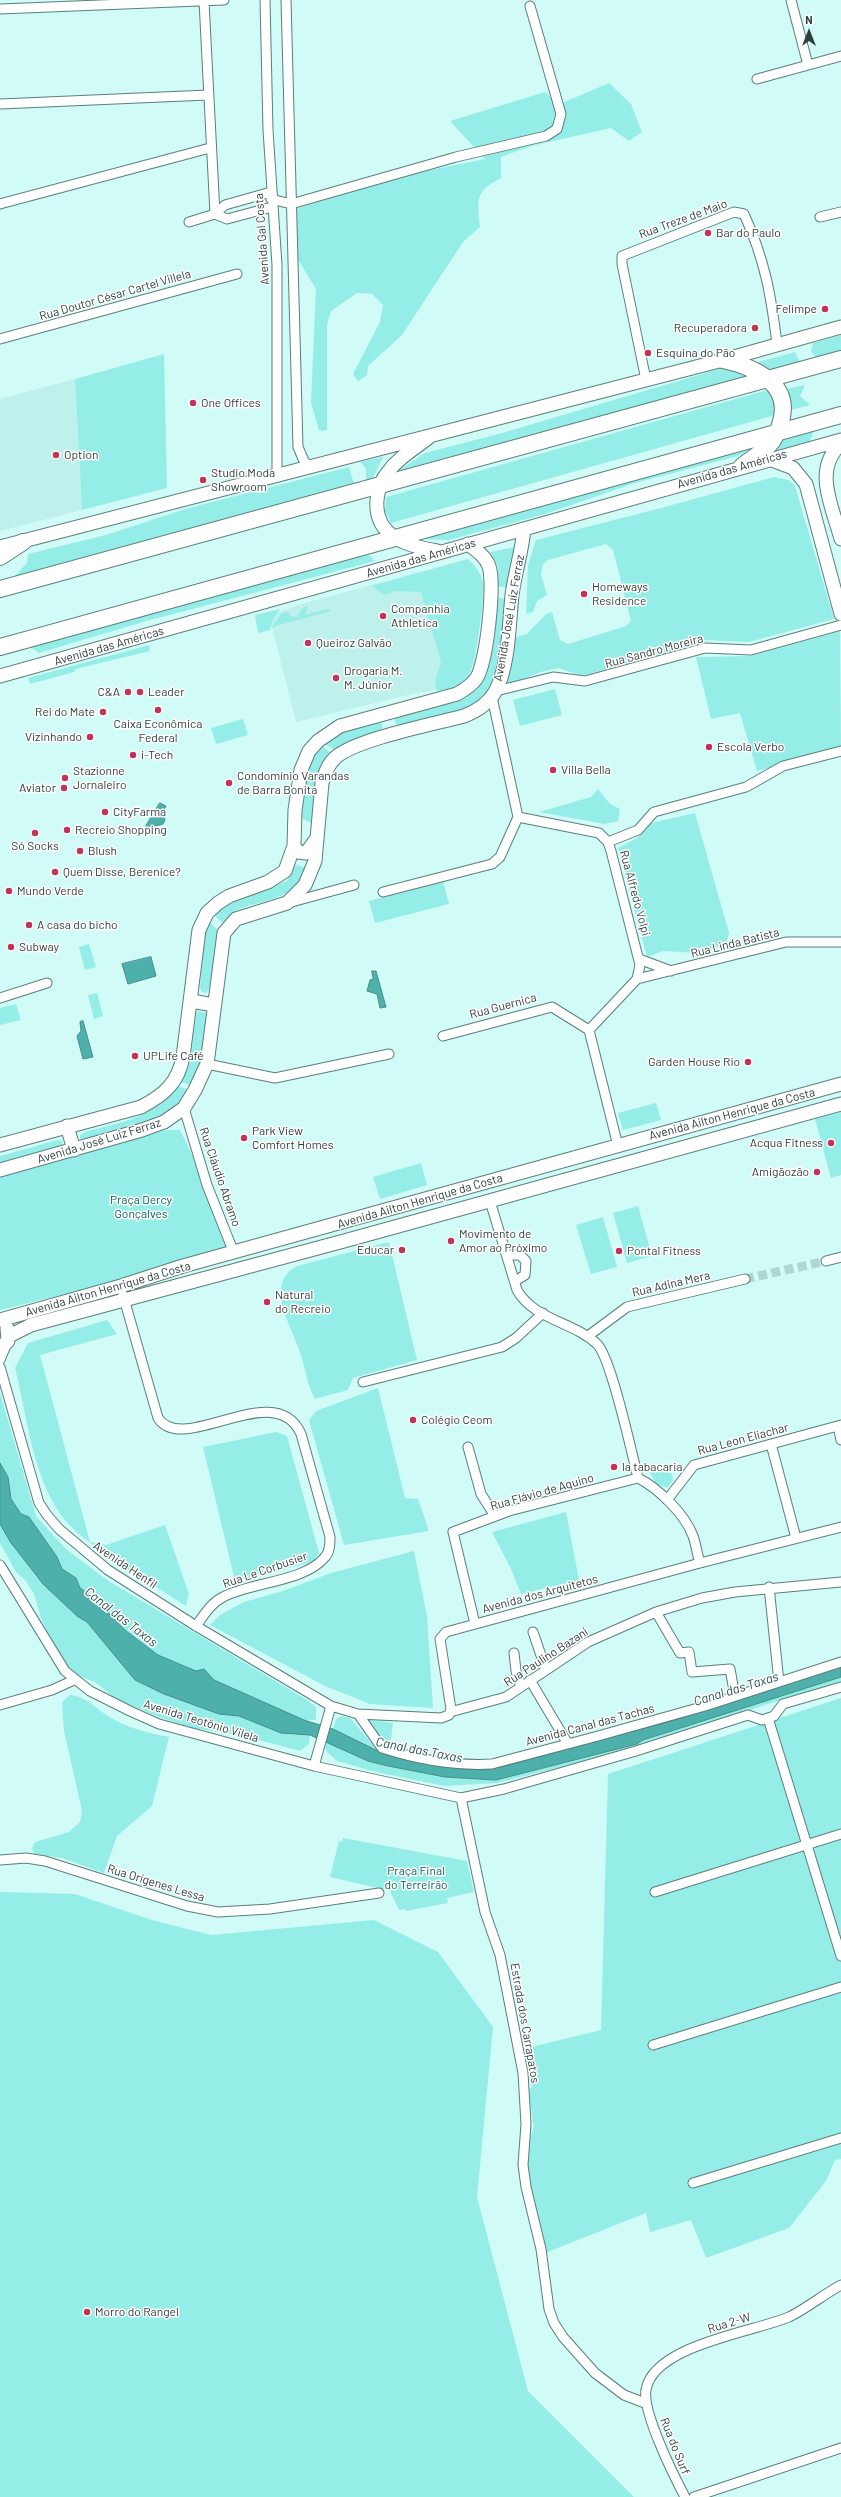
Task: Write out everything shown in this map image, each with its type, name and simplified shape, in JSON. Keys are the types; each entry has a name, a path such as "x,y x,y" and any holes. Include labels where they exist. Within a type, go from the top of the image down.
{"highway":[{"path":"0,589 770,380 841,359"},
{"path":"723,360 739,364 770,380 776,386 782,402 783,410 778,432 770,444 742,466"},
{"name":"Avenida das Américas","path":"0,647 392,537 841,415"},
{"path":"0,557 23,542"}],"street":[{"path":"0,9 224,0"},
{"name":"Avenida Gal Costa","path":"265,0 271,200 277,265 277,476"},
{"path":"283,0 298,447 304,461 310,466"},
{"path":"791,0 808,65"},
{"path":"204,1 210,148 215,214"},
{"path":"189,222 215,214 225,205 271,200 291,204 456,157 526,142 553,133 560,123 560,114 530,6"},
{"path":"757,79 841,56"},
{"path":"0,104 208,95"},
{"path":"0,204 210,148"},
{"path":"215,214 227,219 271,200"},
{"name":"Rua Treze de Maio","path":"646,380 622,264 622,256 734,212 744,214 764,264 777,344"},
{"path":"820,217 841,212"},
{"path":"277,265 292,264"},
{"name":"Rua Doutor César Cartel Villela","path":"0,340 237,274"},
{"path":"0,547 723,360 841,327"},
{"path":"432,435 398,460 387,472 380,485 377,509 386,532 392,537 409,546 443,552"},
{"name":"Avenida das Américas","path":"0,676 443,552 742,466 841,440"},
{"path":"841,444 830,455 825,473 841,539"},
{"path":"767,459 782,462 793,468 806,484 840,611"},
{"name":"Avenida José Luiz Ferraz","path":"0,1170 74,1150 164,1122 184,1108 207,1064 224,933 236,919 287,903 305,885 311,873 318,838 322,784 325,772 331,762 349,749 464,716 482,707 494,694 500,680 508,636 512,594 524,529"},
{"name":"Avenida José Luiz Ferraz","path":"0,1145 141,1107 165,1092 180,1072 191,1001 199,930 207,913 229,896 268,882 285,871 294,846 295,810 301,770 309,751 318,741 340,726 456,694 473,683 484,661 491,595 491,576 488,565 480,553 468,544"},
{"path":"491,595 498,591 512,594"},
{"name":"Rua Sandro Moreira","path":"494,694 553,677 585,681 705,648 750,650 841,625"},
{"path":"383,892 492,864 500,857 518,817 494,694"},
{"path":"384,714 390,736"},
{"path":"608,842 638,830 654,812 746,787 783,766 841,751"},
{"name":"Rua Alfredo Volpi","path":"518,817 590,830 599,833 608,842 639,959 637,979"},
{"path":"294,846 298,852 306,853 318,838"},
{"path":"287,903 354,885"},
{"name":"Rua Linda Batista","path":"637,979 786,942 841,942"},
{"path":"639,959 672,971"},
{"path":"618,1146 589,1030 637,979"},
{"path":"0,998 47,983"},
{"path":"191,1001 214,1005"},
{"name":"Rua Guernica","path":"443,1036 552,1007 589,1030"},
{"path":"207,1064 275,1078 389,1054"},
{"name":"Avenida Ailton Henrique da Costa","path":"0,1320 121,1286 183,1266 841,1084"},
{"name":"Avenida Ailton Henrique da Costa","path":"6,1341 30,1325 344,1241 841,1104"},
{"name":"Rua Cláudio Abramo","path":"184,1108 207,1185 234,1253"},
{"path":"67,1126 74,1150"},
{"path":"658,1135 664,1153"},
{"path":"490,1201 515,1281 522,1298 543,1313 588,1336 599,1345 608,1362 638,1478 648,1483 667,1500 692,1535 700,1563"},
{"path":"338,1224 344,1241"},
{"path":"507,1255 520,1255 526,1261 525,1274 515,1281"},
{"path":"826,1261 841,1257"},
{"name":"Rua Adina Mera","path":"588,1336 628,1306 745,1279"},
{"path":"121,1286 125,1300"},
{"path":"89,1294 93,1308"},
{"name":"Rua Le Corbusier","path":"125,1300 158,1418 162,1424 170,1427 192,1428 268,1412 284,1414 292,1419 302,1434 330,1537 329,1551 319,1563 305,1571 223,1597 210,1606 196,1626"},
{"path":"363,1382 502,1346 516,1338 543,1313"},
{"path":"0,1320 7,1326 6,1341 0,1360"},
{"name":"Avenida Henfil","path":"0,1367 40,1503 47,1515 87,1554 196,1626 331,1706"},
{"path":"839,1425 841,1440"},
{"name":"Rua Leon Eliachar","path":"667,1500 694,1465 839,1425"},
{"path":"771,1444 796,1538"},
{"path":"468,1447 481,1494 495,1516"},
{"name":"Rua Flávio de Aquino","path":"475,1624 453,1532 495,1516 638,1478"},
{"name":"Avenida dos Arquitetos","path":"450,1712 440,1639 446,1632 700,1563 841,1527"},
{"name":"Avenida Teotônio Vilela","path":"0,1565 57,1661 74,1680 109,1701 159,1724 314,1766 461,1798"},
{"name":"Rua Paulino Bazani","path":"450,1712 494,1702 592,1640 656,1612 702,1598 769,1587 841,1582"},
{"path":"769,1587 779,1682"},
{"path":"656,1612 680,1653 689,1652 692,1672 730,1669 735,1696"},
{"path":"533,1632 546,1670"},
{"path":"514,1653 516,1671 521,1686"},
{"name":"Avenida Canal das Tachas","path":"358,1714 382,1748 422,1758 479,1765 492,1764 568,1744 735,1696 841,1662"},
{"path":"0,1705 52,1690 74,1680"},
{"path":"530,1680 568,1744"},
{"path":"461,1798 504,1789 636,1751 748,1715 762,1720 774,1716 783,1704 841,1687"},
{"path":"314,1766 331,1706 358,1714 441,1718 449,1715 450,1712"},
{"path":"768,1718 841,1956"},
{"name":"Estrada dos Carrapatos","path":"461,1798 485,1912 500,1954 524,2073 526,2124 523,2165 526,2187 541,2249 549,2309 554,2322 564,2337 594,2373 624,2394 645,2402"},
{"path":"655,1892 841,1834"},
{"name":"Rua Orígenes Lessa","path":"0,1860 26,1858 45,1861 187,1906 218,1912 270,1909 379,1893"},
{"path":"653,2045 841,1987"},
{"path":"693,2183 841,2138"},
{"name":"Rua 2-W","path":"645,2402 648,2383 656,2372 678,2354 791,2316 841,2285"},
{"name":"Rua do Surf","path":"645,2402 685,2497"},
{"path":"694,2497 841,2448"}],"shaded area":[{"path":"75,379 82,510 0,531 0,399"},
{"path":"468,559 477,568 483,583 475,664 454,687 416,693 296,722 269,615 308,602"},
{"path":"160,803 166,806 162,813 165,820 163,824 144,829"},
{"path":"151,957 156,976 128,984 122,964"},
{"path":"372,971 376,971 386,1007 380,1008 377,994 367,991 370,980 373,979"},
{"path":"83,1021 93,1057 83,1059 77,1036 81,1031 80,1022"},
{"path":"0,1463 8,1477 11,1499 21,1514 29,1517 57,1557 62,1569 76,1578 80,1588 94,1598 126,1631 158,1655 196,1671 204,1669 214,1680 304,1720 333,1729 386,1755 483,1770 505,1766 675,1720 841,1667 841,1677 643,1740 637,1744 496,1780 445,1777 368,1761 310,1735 281,1733 239,1716 219,1714 164,1694 135,1680 87,1622 77,1616 43,1584 11,1543 0,1524"}],"green space":[{"path":"609,83 631,104 642,132 629,141 611,128 531,146 501,157 501,178 486,187 482,192 478,203 480,227 463,242 402,335 368,366 367,375 358,381 353,374 380,322 383,305 372,294 357,293 331,311 327,325 327,430 319,431 311,402 316,289 297,258 296,209 390,178 485,159 450,121 545,92 560,104"},
{"path":"841,335 841,351 817,358 811,352 813,343"},
{"path":"795,352 801,364 775,372 754,363"},
{"path":"164,354 167,488 82,510 75,379"},
{"path":"733,368 756,374 398,471 425,453 502,433 719,369"},
{"path":"805,385 800,396 810,405 791,410 791,402 785,389"},
{"path":"771,389 779,414 391,523 385,511 386,497"},
{"path":"815,427 810,441 771,452 786,435"},
{"path":"763,442 750,451 738,456 635,483 545,514 449,540 419,539"},
{"path":"383,457 373,478 366,480 366,469 360,462"},
{"path":"349,467 354,484 12,579 27,563 28,554 106,535 185,509"},
{"path":"774,477 789,480 795,486 834,619 749,642 704,640 698,644 581,676 559,668 541,672 507,685 510,639 527,634 546,614 552,612 560,640 568,644 626,626 631,621 613,550 606,544 548,560 543,564 541,574 547,595 537,601 533,612 526,614 528,565 536,540"},
{"path":"515,547 506,588 498,586 498,566 490,552"},
{"path":"367,553 375,561 143,622 39,653 30,647"},
{"path":"468,559 475,566 480,575 484,589 474,660 468,678 462,684 437,691 435,682 441,662 421,592 395,591 385,595 372,586"},
{"path":"496,599 505,599 506,608 502,649 496,676 490,688 482,698 471,706 457,712 409,725 399,726 395,722 395,719 398,716 466,698 480,684"},
{"path":"308,605 305,615 328,609 331,611 272,627 282,613 288,612 292,617 298,617 301,610"},
{"path":"280,609 273,619 270,630 258,633 255,615"},
{"path":"840,631 841,750 757,771 740,713 711,719 696,657 751,656"},
{"path":"149,645 150,651 76,669 74,672 30,684 28,678"},
{"path":"555,689 562,715 520,726 513,700"},
{"path":"243,719 248,735 216,744 211,728"},
{"path":"380,719 383,727 380,732 368,738 346,743 334,750 323,742 342,728"},
{"path":"321,745 331,753 321,765 311,823 301,818 307,763"},
{"path":"598,789 610,804 620,809 618,821 605,824 539,812 591,797"},
{"path":"695,813 729,933 726,944 698,953 663,951 647,957 618,848 637,838 647,824"},
{"path":"298,865 307,869 299,882 289,892 241,908 231,914 223,923 214,915 233,900 287,881 293,866"},
{"path":"443,881 449,904 375,923 369,901"},
{"path":"209,922 218,930 210,987 206,993 202,992 200,988 205,934"},
{"path":"89,944 96,967 85,970 79,947"},
{"path":"97,993 103,1016 94,1019 88,995"},
{"path":"16,1004 21,1020 0,1025 0,1008"},
{"path":"198,1011 206,1013 207,1017 200,1068 192,1085 180,1082 190,1063 196,1014"},
{"path":"178,1086 189,1090 178,1105 155,1120 82,1141 80,1139 80,1135 85,1132 123,1122 148,1112 169,1097"},
{"path":"656,1103 661,1120 623,1130 618,1113"},
{"name":"Acqua Fitness","path":"841,1112 841,1175 831,1178 815,1119"},
{"name":"Praça Dercy Gonçalves","path":"166,1130 180,1130 207,1185 234,1253 0,1310 0,1176"},
{"path":"58,1140 62,1141 62,1146 0,1167 0,1156"},
{"path":"421,1163 427,1185 380,1199 373,1177"},
{"path":"638,1206 652,1256 627,1263 613,1213"},
{"path":"603,1217 617,1267 591,1274 576,1225"},
{"path":"389,1242 417,1360 353,1378 348,1390 315,1399 308,1383 301,1355 283,1308 281,1295 282,1284 287,1274 297,1266"},
{"path":"107,1320 117,1334 40,1355 90,1542 106,1545 165,1525 189,1594 186,1606 119,1564 85,1539 71,1527 51,1499 37,1463 15,1368 28,1343"},
{"path":"378,1388 405,1498 418,1499 429,1531 344,1545 309,1420 316,1411"},
{"path":"0,1393 36,1516 66,1549 107,1580 307,1700 316,1707 316,1720 304,1720 214,1680 204,1669 196,1671 158,1655 126,1631 94,1598 80,1588 76,1578 62,1570 57,1557 29,1517 21,1514 11,1499 8,1477 0,1463"},
{"path":"276,1432 287,1436 319,1553 313,1562 235,1581 203,1447"},
{"path":"670,1468 673,1480 667,1488 655,1483 650,1472"},
{"path":"566,1512 579,1580 521,1594 511,1569 492,1532"},
{"path":"0,1524 11,1543 35,1575 77,1616 87,1622 135,1680 219,1714 239,1716 296,1735 302,1733 310,1735 309,1744 300,1751 244,1736 192,1728 117,1700 95,1682 71,1673 54,1646 41,1618 34,1594 25,1580 16,1572 0,1543"},
{"path":"414,1551 427,1616 433,1708 370,1704 325,1686 210,1625 220,1615 244,1602 283,1591 331,1573"},
{"path":"841,1677 841,1682 780,1700 636,1748 497,1783 444,1786 376,1772 337,1761 326,1751 325,1741 388,1766 445,1777 496,1780 637,1744 643,1740"},
{"path":"70,1695 82,1698 108,1716 133,1728 169,1737 152,1806 117,1836 104,1873 62,1858 34,1854 32,1848 35,1842 69,1832 80,1822 82,1811 64,1731 62,1702"},
{"path":"841,1698 841,2159 835,2160 826,2181 789,2228 706,2258 691,2220 650,2232 646,2213 545,2253 526,2187 527,2145 534,2127 528,2090 532,2087 531,2082 525,2083 523,2049 601,2030 608,1774"},
{"path":"341,1716 350,1718 379,1752 333,1729 336,1719"},
{"path":"375,1720 393,1723 390,1747 373,1732 367,1721"},
{"name":"Praça Final do Terreirão","path":"343,1838 467,1861 474,1892 447,1898 448,1903 406,1911 405,1909 399,1910 390,1891 330,1877 339,1841 342,1842"},
{"path":"0,1892 75,1894 152,1920 211,1935 374,1920 438,1952 493,2027 477,2197 528,2391 634,2497 0,2497"}],"tunnel":[{"path":"745,1279 826,1261"}],"place":[{"name":"Bar do Paulo","path":"708,233"},
{"name":"Felimpe","path":"825,309"},
{"name":"Recuperadora","path":"755,328"},
{"name":"Esquina do Pão","path":"648,353"},
{"name":"One Offices","path":"193,403"},
{"name":"Option","path":"56,455"},
{"name":"Studio Moda Showroom","path":"203,480"},
{"name":"Homeways Residence","path":"584,594"},
{"name":"Companhia Athletica","path":"383,616"},
{"name":"Queiroz Galvão","path":"308,643"},
{"name":"Drogaria M. M. Júnior","path":"336,678"},
{"name":"C&A","path":"128,692"},
{"name":"Leader","path":"140,692"},
{"name":"Caixa Econômica Federal","path":"158,710"},
{"name":"Rei do Mate","path":"103,712"},
{"name":"Vizinhando","path":"90,737"},
{"name":"Escola Verbo","path":"709,747"},
{"name":"i-Tech","path":"133,755"},
{"name":"Villa Bella","path":"553,770"},
{"name":"Stazionne Jornaleiro","path":"65,778"},
{"name":"Condomínio Varandas de Barra Bonita","path":"229,783"},
{"name":"Aviator","path":"64,788"},
{"name":"CityFarma","path":"105,812"},
{"name":"Recreio Shopping","path":"67,830"},
{"name":"Só Socks","path":"35,833"},
{"name":"Blush","path":"80,851"},
{"name":"Quem Disse, Berenice?","path":"55,872"},
{"name":"Mundo Verde","path":"9,891"},
{"name":"A casa do bicho","path":"29,925"},
{"name":"Subway","path":"11,947"},
{"name":"UPLife Café","path":"135,1056"},
{"name":"Garden House Rio","path":"748,1062"},
{"name":"Park View Comfort Homes","path":"244,1138"},
{"name":"Acqua Fitness","path":"831,1143"},
{"name":"Amigãozão","path":"817,1172"},
{"name":"Movimento de Amor ao Próximo","path":"451,1241"},
{"name":"Educar","path":"402,1250"},
{"name":"Pontal Fitness","path":"619,1251"},
{"name":"Natural do Recreio","path":"267,1302"},
{"name":"Colégio Ceom","path":"413,1420"},
{"name":"la tabacaria","path":"614,1467"},
{"name":"Morro do Rangel","path":"87,2312"}],"water label":[{"name":"Canal das Taxas","path":"121,1617"},
{"name":"Canal das Taxas","path":"736,1689"},
{"name":"Canal das Taxas","path":"419,1750"}]}
